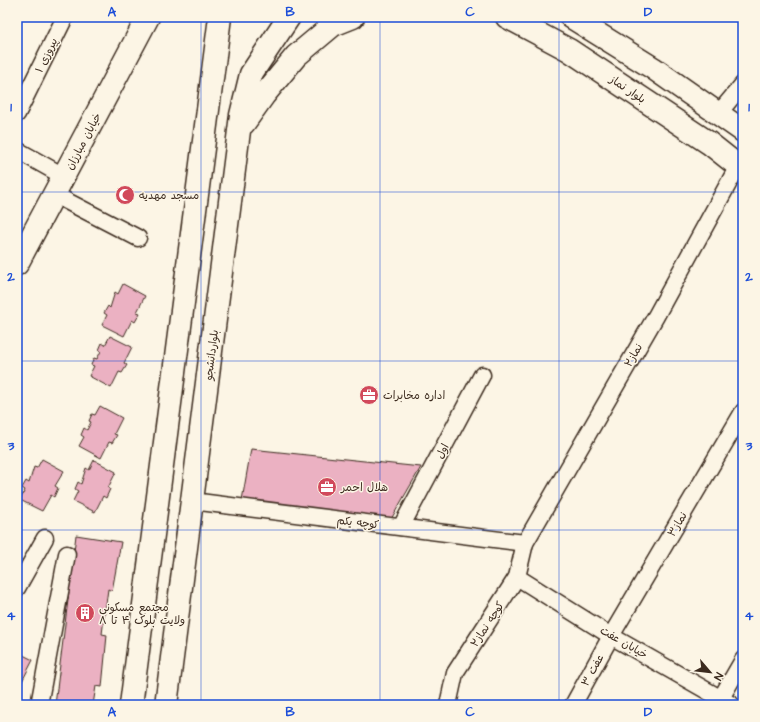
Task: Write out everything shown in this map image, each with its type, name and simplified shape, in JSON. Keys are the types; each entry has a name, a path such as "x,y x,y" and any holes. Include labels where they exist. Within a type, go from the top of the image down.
{"main road":[{"name":"خیابان مبارزان","path":"17,264 60,186 148,17"},
{"path":"131,705 220,17"},
{"name":"بلواردانشجو","path":"166,705 239,130 251,74 289,17"},
{"path":"239,130 264,95 296,56 333,25 353,17"},
{"name":"بلوار نماز","path":"507,17 569,50 709,143 741,168"},
{"path":"572,17 653,68 743,131"}],"street":[{"name":"پیروزی ۱","path":"17,114 65,17"},
{"path":"718,114 743,84"},
{"path":"17,150 60,186 138,238"},
{"name":"نماز۲","path":"525,543 741,168"},
{"name":"اول","path":"401,527 482,375"},
{"name":"نماز۳","path":"611,636 743,412"},
{"name":"کوچه یکم","path":"192,500 525,543"},
{"path":"17,588 45,538"},
{"name":"کوچه نماز۲","path":"448,705 455,673 517,577 525,543"},
{"path":"39,705 67,554"},
{"name":"خیابان عفت","path":"517,577 611,636 723,703"},
{"name":"عفت ۳","path":"573,705 611,636"},
{"path":"723,703 743,660"}],"building":[{"path":"123,284 145,296 137,312 140,313 135,322 132,320 124,336 102,325 107,315 104,313 108,306 110,308 115,292 118,294"},
{"path":"110,336 132,347 124,363 127,365 122,373 119,372 111,388 89,376 94,366 91,365 94,358 97,359 101,351 99,350 102,343 105,345"},
{"path":"100,406 122,418 114,434 117,435 112,443 109,442 101,458 79,446 84,437 81,435 84,428 87,430 91,422 89,421 92,414 95,415"},
{"name":"هلال احمر","path":"251,449 421,467 390,521 241,506"},
{"path":"42,459 64,471 55,486 58,488 54,497 51,495 42,511 20,500 25,490 22,488 26,481 29,483 34,467 37,468"},
{"path":"94,460 116,472 108,488 110,489 106,498 103,496 95,512 73,501 78,491 75,489 78,482 81,484 86,468 89,470"},
{"name":"مجتمع مسکونی ولایت بلوک ۴ تا ۸","path":"76,535 121,542 112,591 108,589 102,634 107,635 102,687 96,686 93,705 55,705"},
{"path":"17,652 33,660 17,691"}],"place":[{"name":"مسجد مهدیه","path":"125,195"},
{"name":"اداره مخابرات","path":"369,395"},
{"name":"هلال احمر","path":"327,487"},
{"name":"مجتمع مسکونی ولایت بلوک ۴ تا ۸","path":"85,613"}]}
